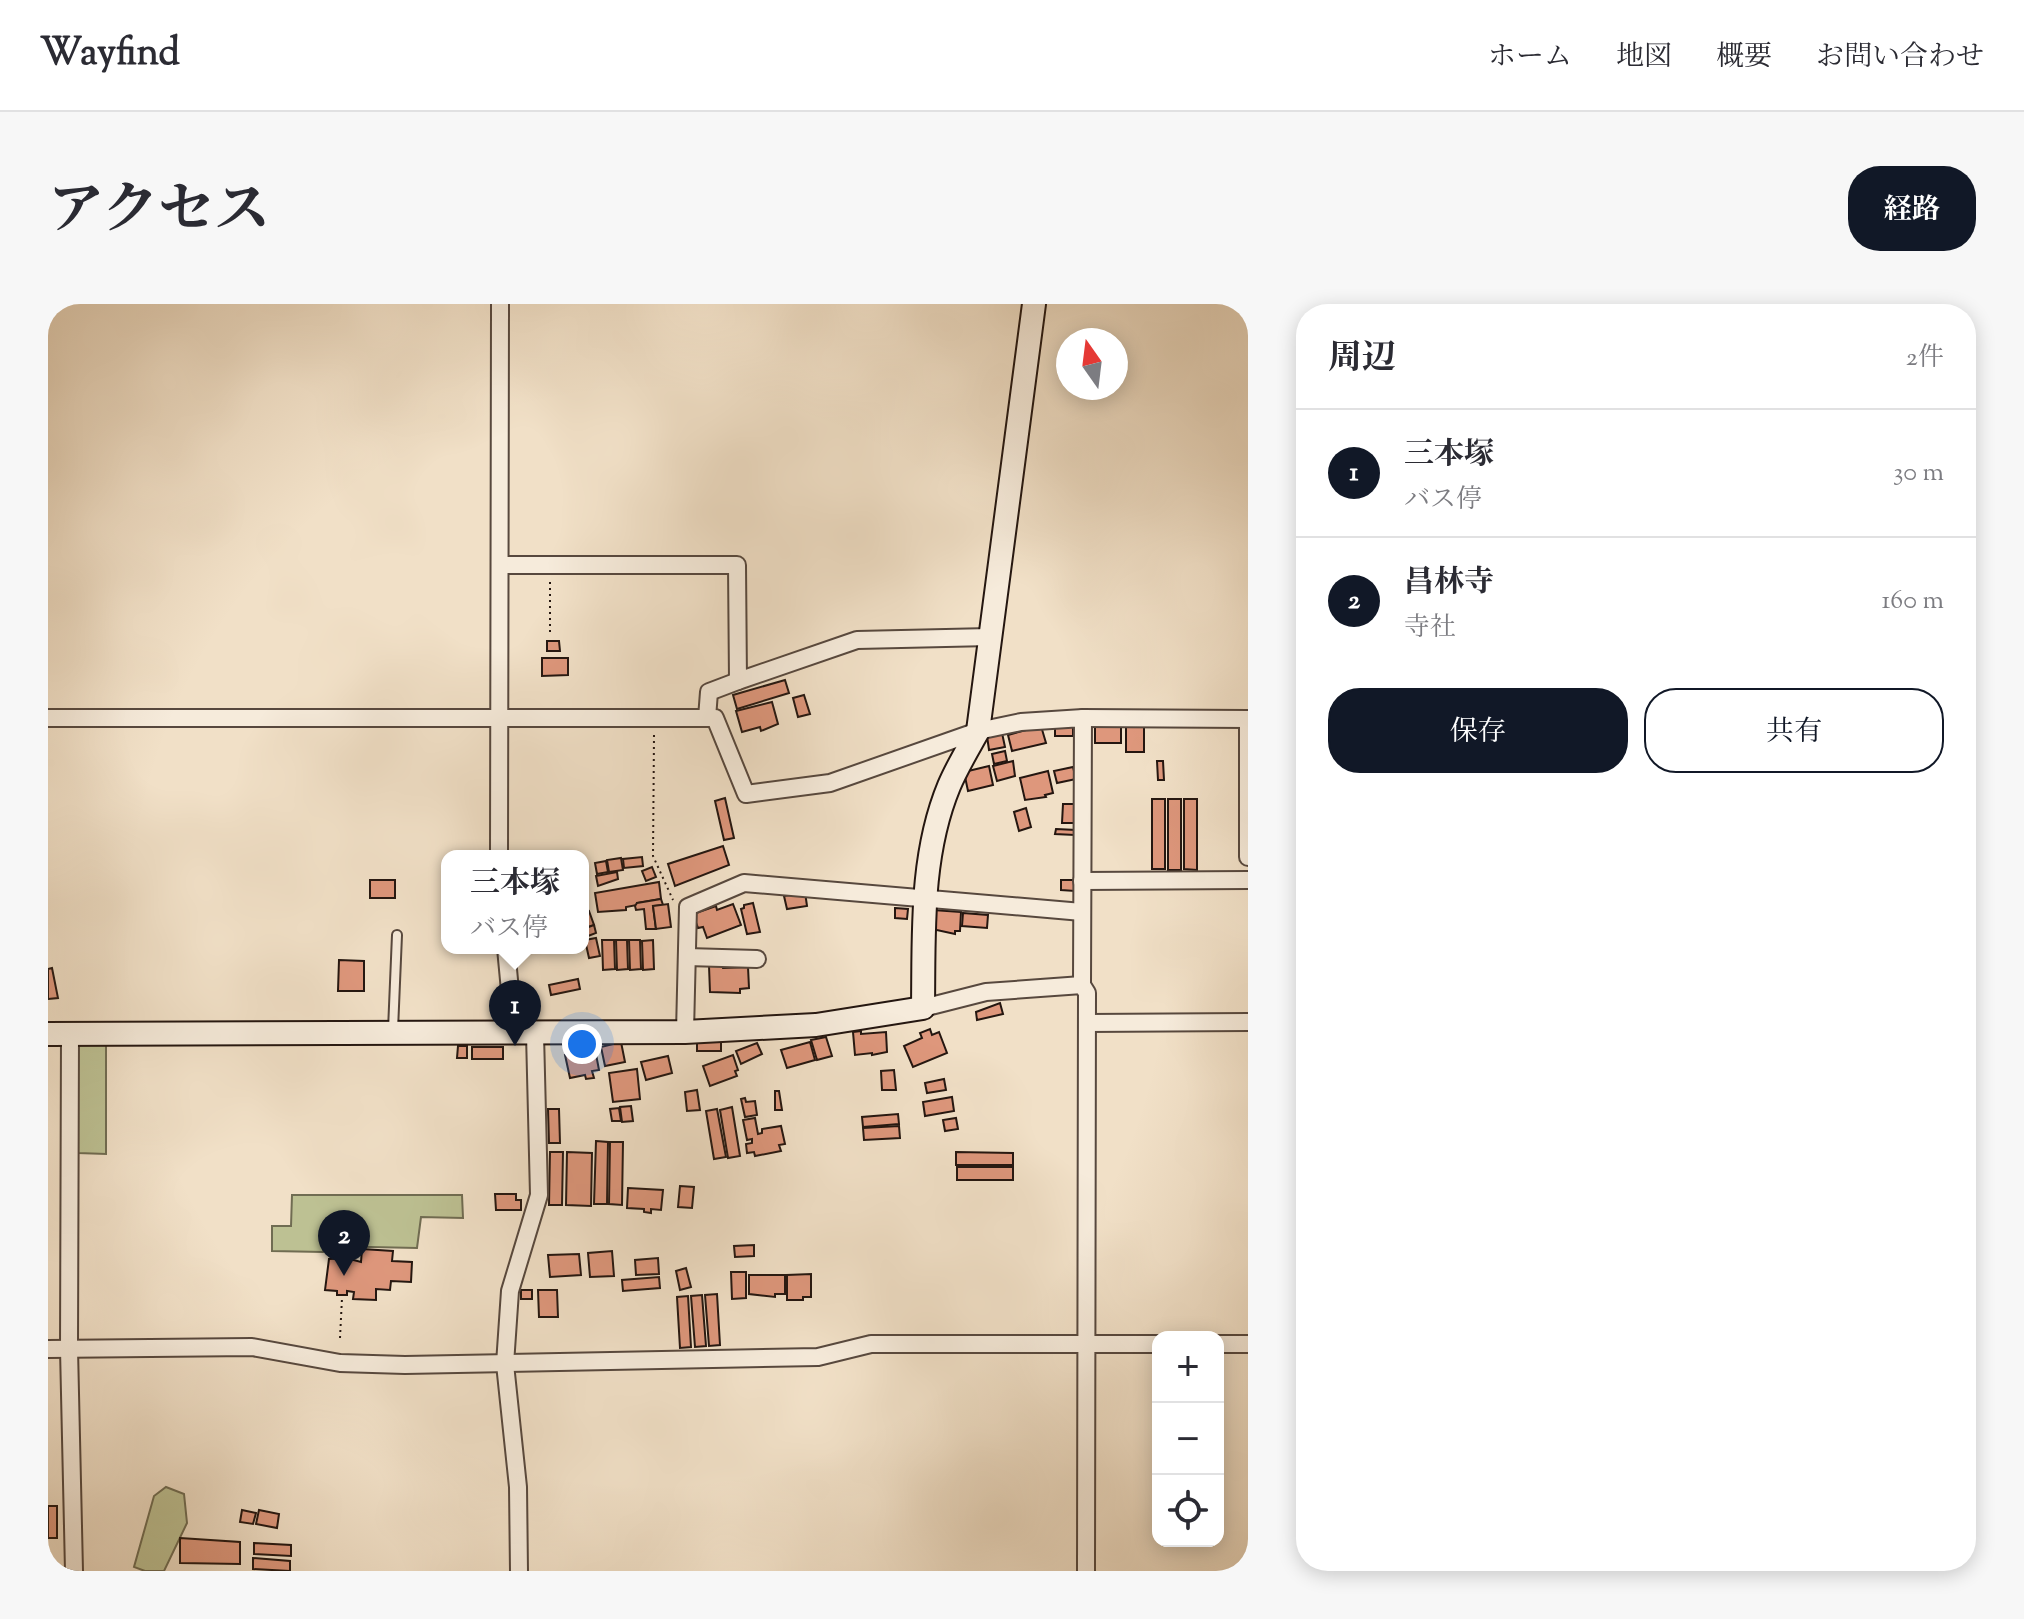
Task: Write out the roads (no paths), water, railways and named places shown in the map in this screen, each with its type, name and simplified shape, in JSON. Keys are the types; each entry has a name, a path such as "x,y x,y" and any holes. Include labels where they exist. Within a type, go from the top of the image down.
{"street":[{"path":"499,850 502,565 500,304"},
{"path":"923,1008 924,900 932,846 949,787 978,731 1034,304"},
{"path":"502,565 737,565 738,681"},
{"path":"707,718 709,692 857,640 990,637"},
{"path":"48,718 715,718 746,794 830,783 978,731 1021,722 1083,718 1247,719 1248,857"},
{"path":"1083,718 1082,985 1087,993 1086,1571"},
{"path":"1082,881 1248,880"},
{"path":"685,1032 688,907 744,883 1082,912"},
{"path":"507,954 512,1012 509,1034"},
{"path":"687,957 757,959"},
{"path":"74,1571 59,1034 685,1032 816,1025 923,1008 986,992 1082,985"},
{"path":"1087,1023 1248,1022"},
{"path":"519,1571 518,1487 505,1364 510,1291 539,1195 535,1034"},
{"path":"48,1349 252,1347 340,1363 505,1364 818,1357 871,1344 1152,1344"},
{"path":"1224,1344 1248,1344"}],"lane":[{"path":"393,1034 397,935"}],"place":[{"name":"三本塚","path":"515,1046"},
{"name":"昌林寺","path":"344,1276"}]}
